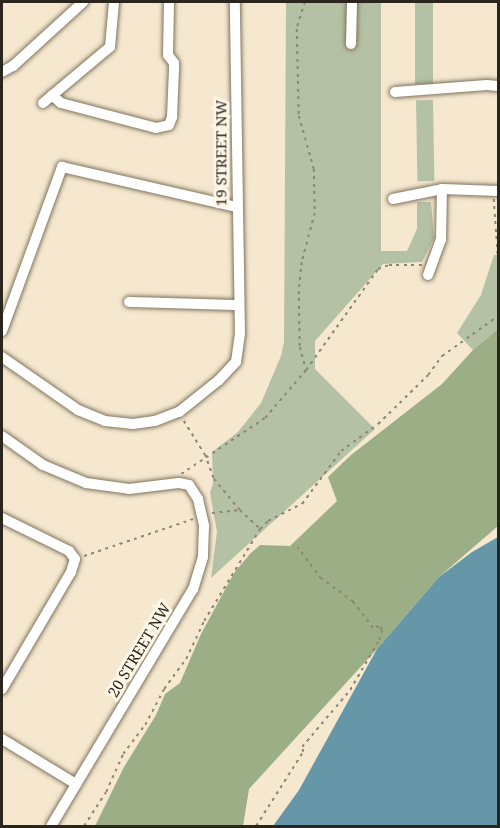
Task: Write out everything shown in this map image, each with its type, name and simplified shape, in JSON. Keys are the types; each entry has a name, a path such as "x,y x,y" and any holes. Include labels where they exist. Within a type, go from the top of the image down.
{"street":[{"path":"2,72 13,66 83,2"},
{"path":"43,103 110,47 114,2"},
{"path":"52,95 61,103 156,128 169,125 172,117 174,70 174,63 168,56 169,2"},
{"name":"19 STREET NW","path":"179,412 219,380 236,362 240,334 236,207 235,2"},
{"path":"351,44 352,2"},
{"path":"395,92 498,86"},
{"path":"2,331 62,167 236,207"},
{"path":"393,199 442,189 496,191"},
{"path":"430,270 442,234 442,189"},
{"path":"129,302 238,305"},
{"path":"2,357 78,410 98,418 118,423 144,423 179,412"},
{"path":"2,436 50,468 86,483 129,489 183,483"},
{"name":"20 STREET NW","path":"51,826 193,589 203,557 203,516 196,493 189,485 183,483"},
{"path":"2,518 69,551 75,559 71,572 2,689"},
{"path":"2,739 76,784"}],"path":[{"path":"305,2 297,29 299,116 314,169 315,213 302,262 299,291 300,347 306,370"},
{"path":"496,191 498,256"},
{"path":"183,483 181,474 265,418 306,370 378,269 389,265 430,270"},
{"path":"84,826 106,792 123,754 145,725 164,689 186,659 200,629 260,529 268,521 302,504 341,451 378,424 428,375 442,356 498,316"},
{"path":"179,412 206,459 214,478 240,510 260,529"},
{"path":"75,559 203,516 240,510"},
{"path":"256,826 303,752 302,747 350,690 379,640 382,630 379,627 373,628 353,602 321,579 298,548"}],"green space":[{"path":"286,2 381,2 381,251 407,251 417,229 417,202 431,202 434,238 422,262 383,264 315,341 315,369 375,429 211,578 217,532 210,493 213,483 212,452 238,432 261,403 281,356 284,342"},
{"path":"415,2 433,2 433,84 415,84"},
{"path":"416,100 433,100 434,181 417,181"},
{"path":"494,255 498,255 498,329 473,350 457,333 481,295"},
{"path":"498,329 498,526 439,577 377,649 249,789 243,826 95,826 124,767 156,715 165,694 180,683 201,634 234,573 260,545 290,546 337,501 328,477 351,455 442,384 473,350"}],"water":[{"path":"498,537 498,826 273,826 299,790 377,649 439,577 472,552"}]}
